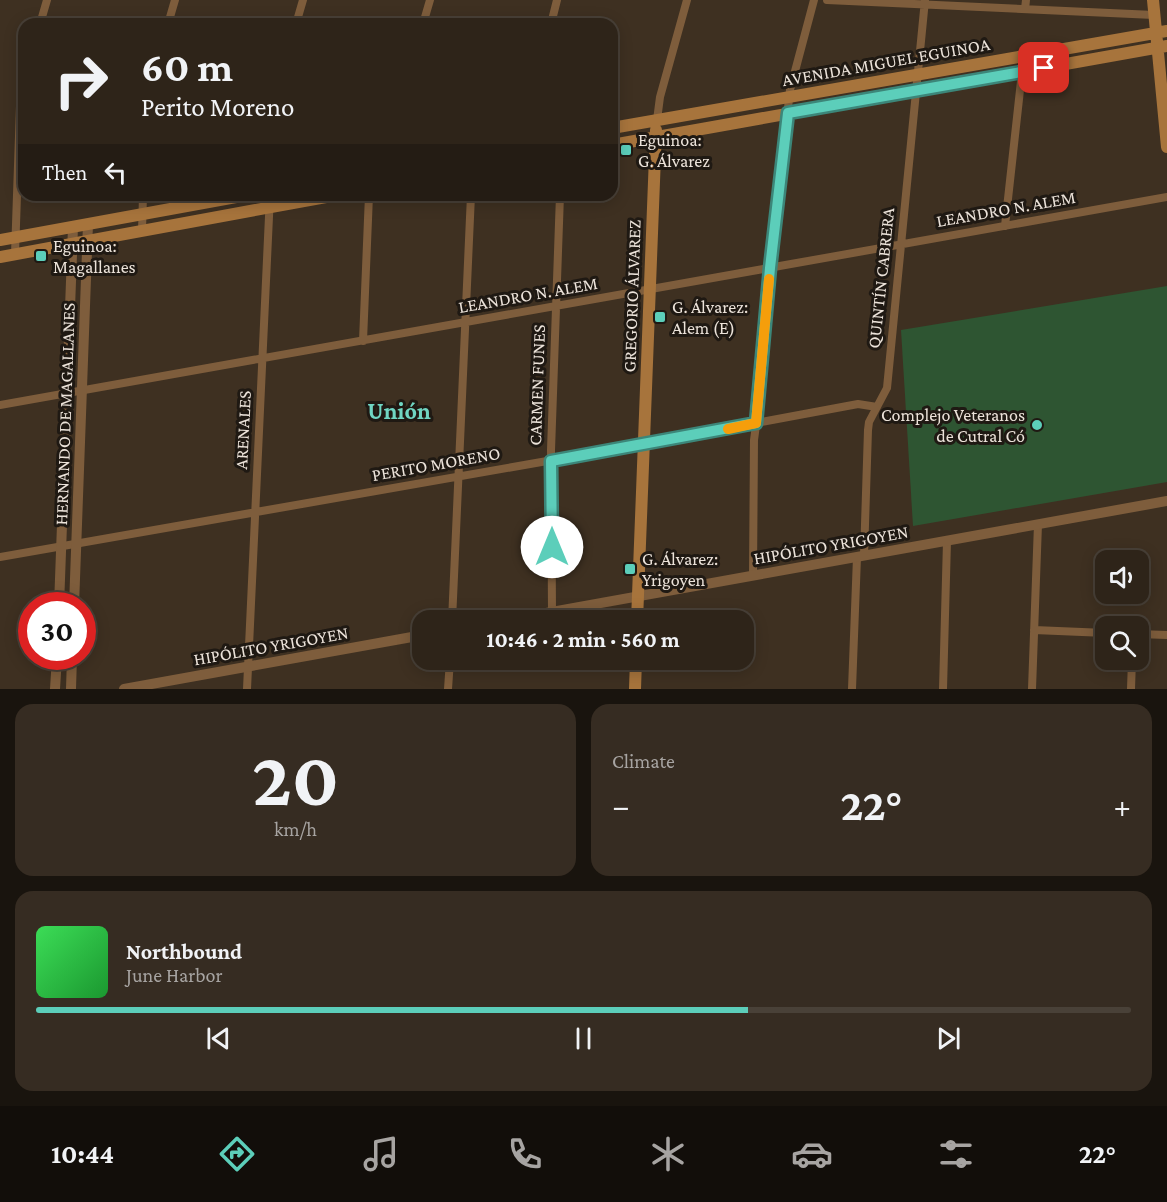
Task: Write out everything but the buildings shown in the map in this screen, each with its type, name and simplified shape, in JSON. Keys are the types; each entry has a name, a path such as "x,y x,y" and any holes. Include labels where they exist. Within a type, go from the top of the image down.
{"main road":[{"path":"1153,0 1154,15 1162,32 1167,147"},
{"name":"AVENIDA MIGUEL EGUINOA","path":"618,127 1162,32"},
{"name":"AVENIDA MIGUEL EGUINOA","path":"618,144 1162,47"},
{"name":"GREGORIO ÁLVAREZ","path":"637,610 657,120"},
{"path":"0,240 214,201"},
{"path":"0,256 142,231 270,201"},
{"path":"635,689 636,670"}],"street":[{"path":"42,18 47,0"},
{"path":"170,18 175,0"},
{"path":"298,18 303,0"},
{"path":"424,18 429,0"},
{"path":"552,18 557,0"},
{"name":"GREGORIO ÁLVAREZ","path":"657,120 660,97 687,0"},
{"path":"753,576 754,440 770,268 789,97 813,0"},
{"path":"827,0 1026,5 1154,15"},
{"name":"QUINTÍN CABRERA","path":"852,689 868,430 869,422 887,388 924,2"},
{"path":"1005,226 1022,72"},
{"path":"15,254 18,182"},
{"name":"LEANDRO N. ALEM","path":"0,405 1167,197"},
{"path":"142,231 143,201"},
{"name":"ARENALES","path":"247,689 270,201"},
{"path":"363,341 369,201"},
{"path":"452,610 471,201"},
{"name":"CARMEN FUNES","path":"552,610 551,461 560,201"},
{"name":"HERNANDO DE MAGALLANES","path":"74,592 88,224"},
{"name":"HERNANDO DE MAGALLANES","path":"59,592 73,227"},
{"name":"PERITO MORENO","path":"0,557 551,461 858,404 878,407"},
{"name":"HIPÓLITO YRIGOYEN","path":"563,610 1167,501"},
{"path":"1032,689 1038,524"},
{"path":"943,689 947,541"},
{"path":"1034,630 1095,633"},
{"path":"1149,634 1167,635"},
{"name":"HIPÓLITO YRIGOYEN","path":"124,689 412,637"},
{"path":"55,689 56,670"},
{"path":"71,689 72,670"},
{"path":"448,689 449,670"},
{"path":"1131,689 1132,670"}],"green space":[{"name":"Complejo Veteranos de Cutral Có","path":"1167,286 1167,482 913,526 901,330"}],"slow traffic":[{"path":"728,429 756,423 769,279"}],"place":[{"name":"Eguinoa: G. Álvarez","path":"626,150"},
{"name":"Eguinoa: Magallanes","path":"41,256"},
{"name":"G. Álvarez: Alem (E)","path":"660,317"},
{"name":"Complejo Veteranos de Cutral Có","path":"1037,425"},
{"name":"G. Álvarez: Yrigoyen","path":"630,569"}],"district":[{"name":"Unión","path":"399,411"}],"route":[{"path":"552,547 551,461 756,423 770,268 788,113 1044,68"}]}
